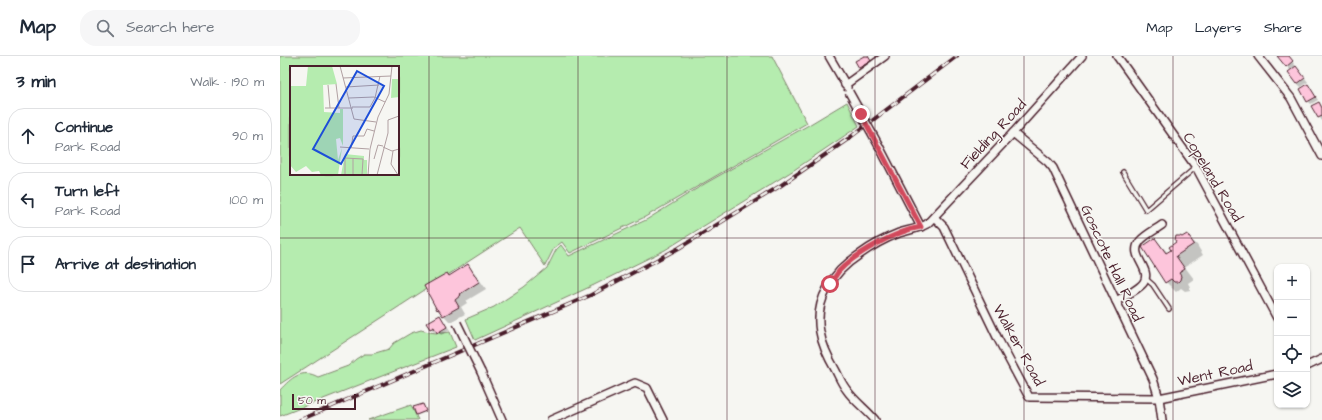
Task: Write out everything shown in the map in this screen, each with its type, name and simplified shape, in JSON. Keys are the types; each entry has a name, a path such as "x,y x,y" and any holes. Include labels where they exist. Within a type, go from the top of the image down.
{"street":[{"path":"829,56 879,146 921,227 897,234 859,255 839,271 823,297 819,314 820,332 830,360 846,389 875,420"},
{"path":"845,85 885,56"},
{"name":"Fielding Road","path":"921,227 927,224 1013,134 1082,56"},
{"name":"Copeland Road","path":"1117,56 1196,167 1274,312"},
{"path":"1258,56 1291,98 1322,156"},
{"name":"Goscote Hall Road","path":"1013,134 1048,162 1053,168 1153,379 1159,398 1162,420"},
{"name":"Walker Road","path":"934,216 944,227 998,339 1029,397 1159,398"},
{"path":"1116,301 1139,287 1144,282 1144,270 1136,253 1137,247 1142,239 1162,225"},
{"path":"456,320 502,420"},
{"path":"1310,365 1322,359"},
{"name":"Went Road","path":"1159,398 1274,375"},
{"path":"551,420 635,383 646,388 663,420"}],"lane":[{"path":"1123,172 1146,210 1196,167"},
{"path":"1145,278 1153,285 1169,309"}],"green space":[{"path":"280,56 772,56 807,123 645,217 570,253 562,242 554,248 545,266 520,228 280,384"},
{"path":"847,102 859,126 794,170 665,250 594,285 475,340 466,319 494,307 524,287 547,268 556,250 561,245 569,256 646,220 706,183"},
{"path":"421,330 436,333 450,332 456,347 280,416 280,390 293,378 302,374 312,374 318,377 348,366 364,354 372,354 389,349 394,343 411,333"},
{"path":"411,405 418,420 368,420"}],"building":[{"path":"864,56 868,56 871,61 859,68 855,61"},
{"path":"1277,56 1289,56 1293,61 1286,67"},
{"path":"1296,66 1305,78 1297,84 1288,72"},
{"path":"1308,84 1316,97 1307,102 1300,89"},
{"path":"1319,102 1322,108 1322,116 1318,118 1311,106"},
{"path":"1187,234 1194,244 1176,256 1185,269 1179,273 1181,276 1178,282 1174,282 1171,279 1165,283 1142,247 1155,238 1166,253 1171,250 1169,247 1176,242 1176,236 1182,237"},
{"path":"468,264 479,282 460,294 461,295 455,300 459,307 443,316 438,309 437,310 424,286 447,273 449,276"},
{"path":"440,315 447,327 437,333 434,327 430,329 426,323"},
{"path":"423,404 426,411 416,415 413,407"}],"railway":[{"path":"300,420 591,295 679,248 780,186 848,139 957,56"}],"route":[{"path":"830,284 839,271 859,255 897,234 921,227 881,149 861,114"}]}
